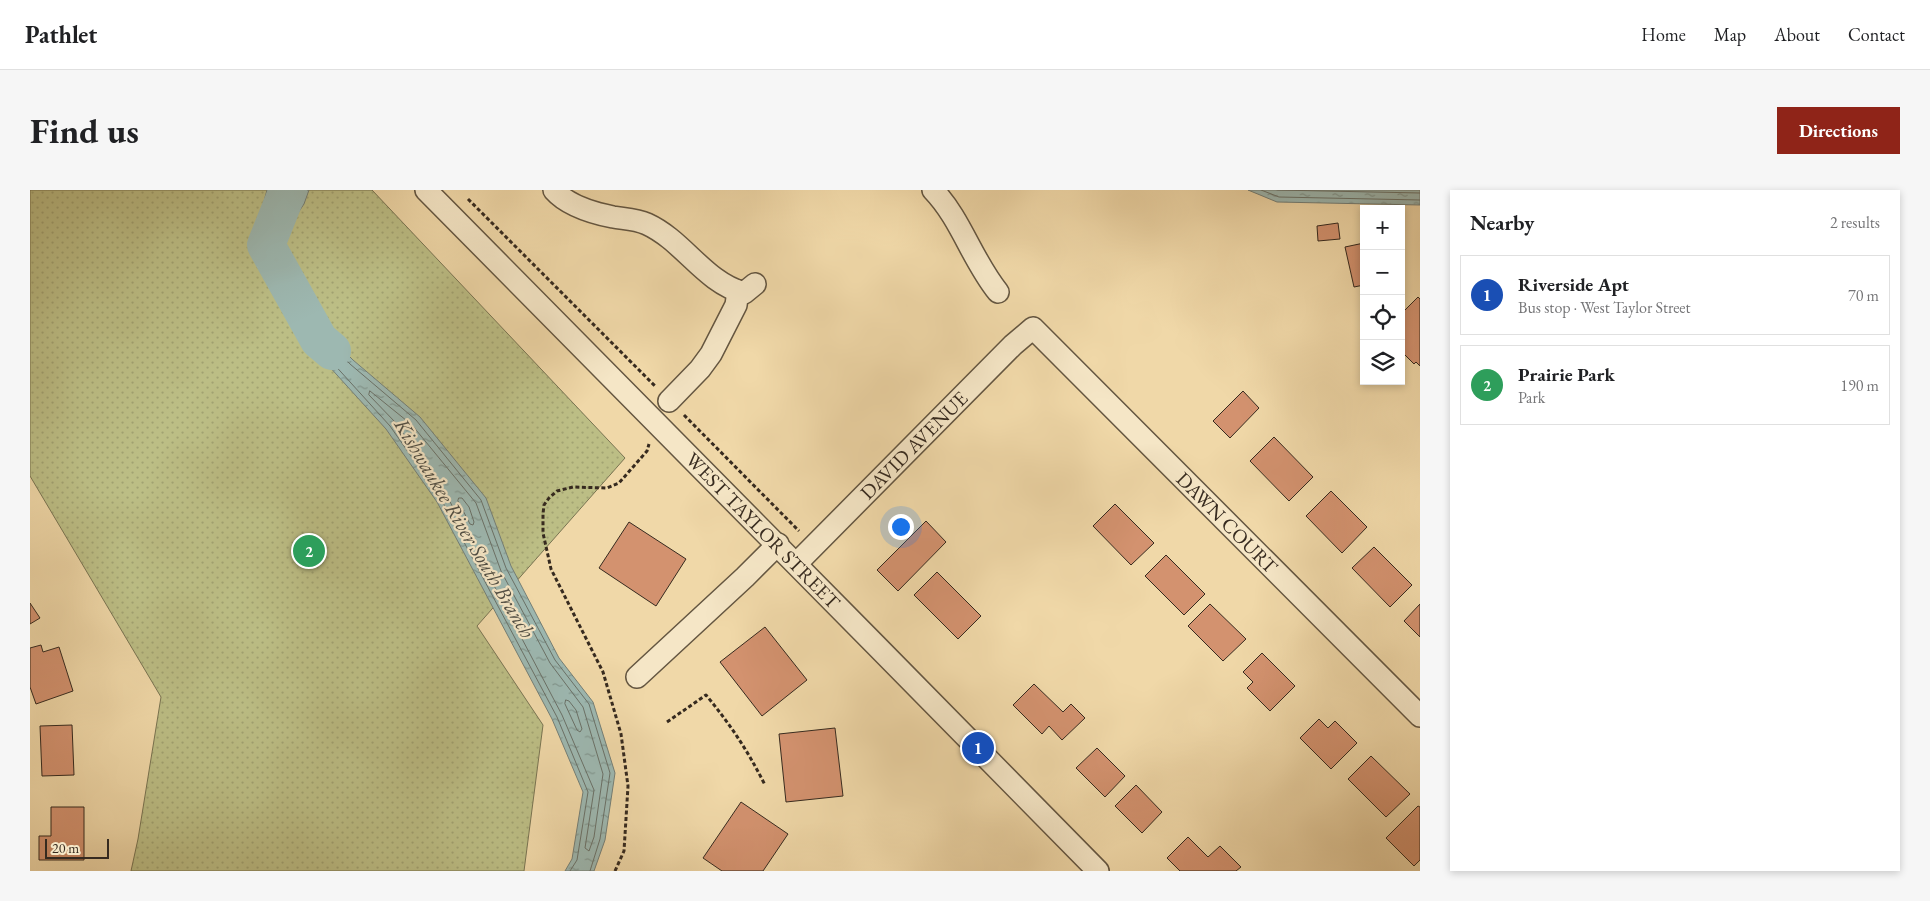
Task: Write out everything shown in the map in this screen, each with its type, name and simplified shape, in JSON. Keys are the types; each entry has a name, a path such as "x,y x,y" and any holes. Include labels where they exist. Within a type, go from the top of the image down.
{"street":[{"name":"WEST TAYLOR STREET","path":"426,190 656,424 797,563 1098,871"},
{"path":"554,190 578,206 596,213 631,219 647,224 668,238 718,282 747,288 736,305 712,354 669,401"},
{"path":"933,190 948,208 977,263 998,292"},
{"name":"DAVID AVENUE","path":"797,563 1013,345 1033,328"},
{"name":"DAWN COURT","path":"1033,328 1420,716"},
{"path":"637,677 778,544"}],"path":[{"path":"465,196 813,546"},
{"path":"615,871 624,851 628,786 621,734 603,672 550,568 543,533 543,514 544,505 557,492 573,487 607,488 619,483 647,451 656,424"},
{"path":"667,722 706,695 729,723 751,757 765,785"}],"green space":[{"path":"30,190 372,190 625,458 477,626 543,725 524,871 131,871 161,697 30,476"}],"water":[{"path":"267,190 309,190 304,204 279,241 298,305 353,360 420,417 486,498 511,566 559,658 593,702 615,773 605,840 594,871 565,871 572,859 583,792 552,719 437,502 386,429 288,321 253,243"},
{"path":"1248,190 1420,190 1420,205 1277,202"}],"building":[{"path":"1338,223 1340,239 1318,241 1317,226"},
{"path":"1360,244 1360,286 1354,287 1345,247"},
{"path":"1418,297 1420,299 1420,366 1416,362 1414,364 1405,355 1405,310"},
{"path":"1243,391 1259,408 1230,438 1213,421"},
{"path":"1274,437 1313,477 1289,501 1250,461"},
{"path":"1331,491 1367,527 1342,553 1306,516"},
{"path":"1115,504 1154,543 1131,565 1093,526"},
{"path":"926,521 946,542 898,591 877,570"},
{"path":"629,522 686,559 656,606 599,568"},
{"path":"1374,547 1412,585 1390,607 1352,568"},
{"path":"1166,555 1205,594 1184,615 1145,576"},
{"path":"937,572 981,616 958,639 914,595"},
{"path":"30,603 40,618 30,624"},
{"path":"1210,604 1246,639 1223,661 1188,626"},
{"path":"1420,604 1420,637 1404,621"},
{"path":"765,627 807,680 762,716 720,662"},
{"path":"41,645 43,652 59,647 73,691 36,704 30,687 30,648"},
{"path":"1262,653 1295,686 1270,711 1247,688 1253,682 1243,672"},
{"path":"1034,684 1063,712 1071,704 1085,718 1062,740 1049,726 1042,734 1013,705"},
{"path":"1319,719 1328,728 1335,721 1357,743 1331,769 1300,738"},
{"path":"72,725 74,775 42,776 40,726"},
{"path":"835,728 843,796 786,802 779,734"},
{"path":"1097,748 1125,776 1105,797 1076,768"},
{"path":"1371,756 1410,794 1386,817 1348,779"},
{"path":"1136,785 1162,812 1142,833 1115,806"},
{"path":"741,802 788,834 763,871 722,871 703,858"},
{"path":"1418,806 1420,807 1420,860 1414,866 1386,838"},
{"path":"51,807 84,807 84,860 39,860 39,836 51,836"},
{"path":"1188,837 1208,857 1220,846 1241,867 1236,871 1180,871 1167,858"}],"waterway":[{"name":"Kishwaukee River South Branch","path":"288,190 266,245 319,340 332,351"}],"place":[{"name":"Prairie Park","path":"309,551"},
{"name":"Riverside Apt","path":"978,748"}]}
